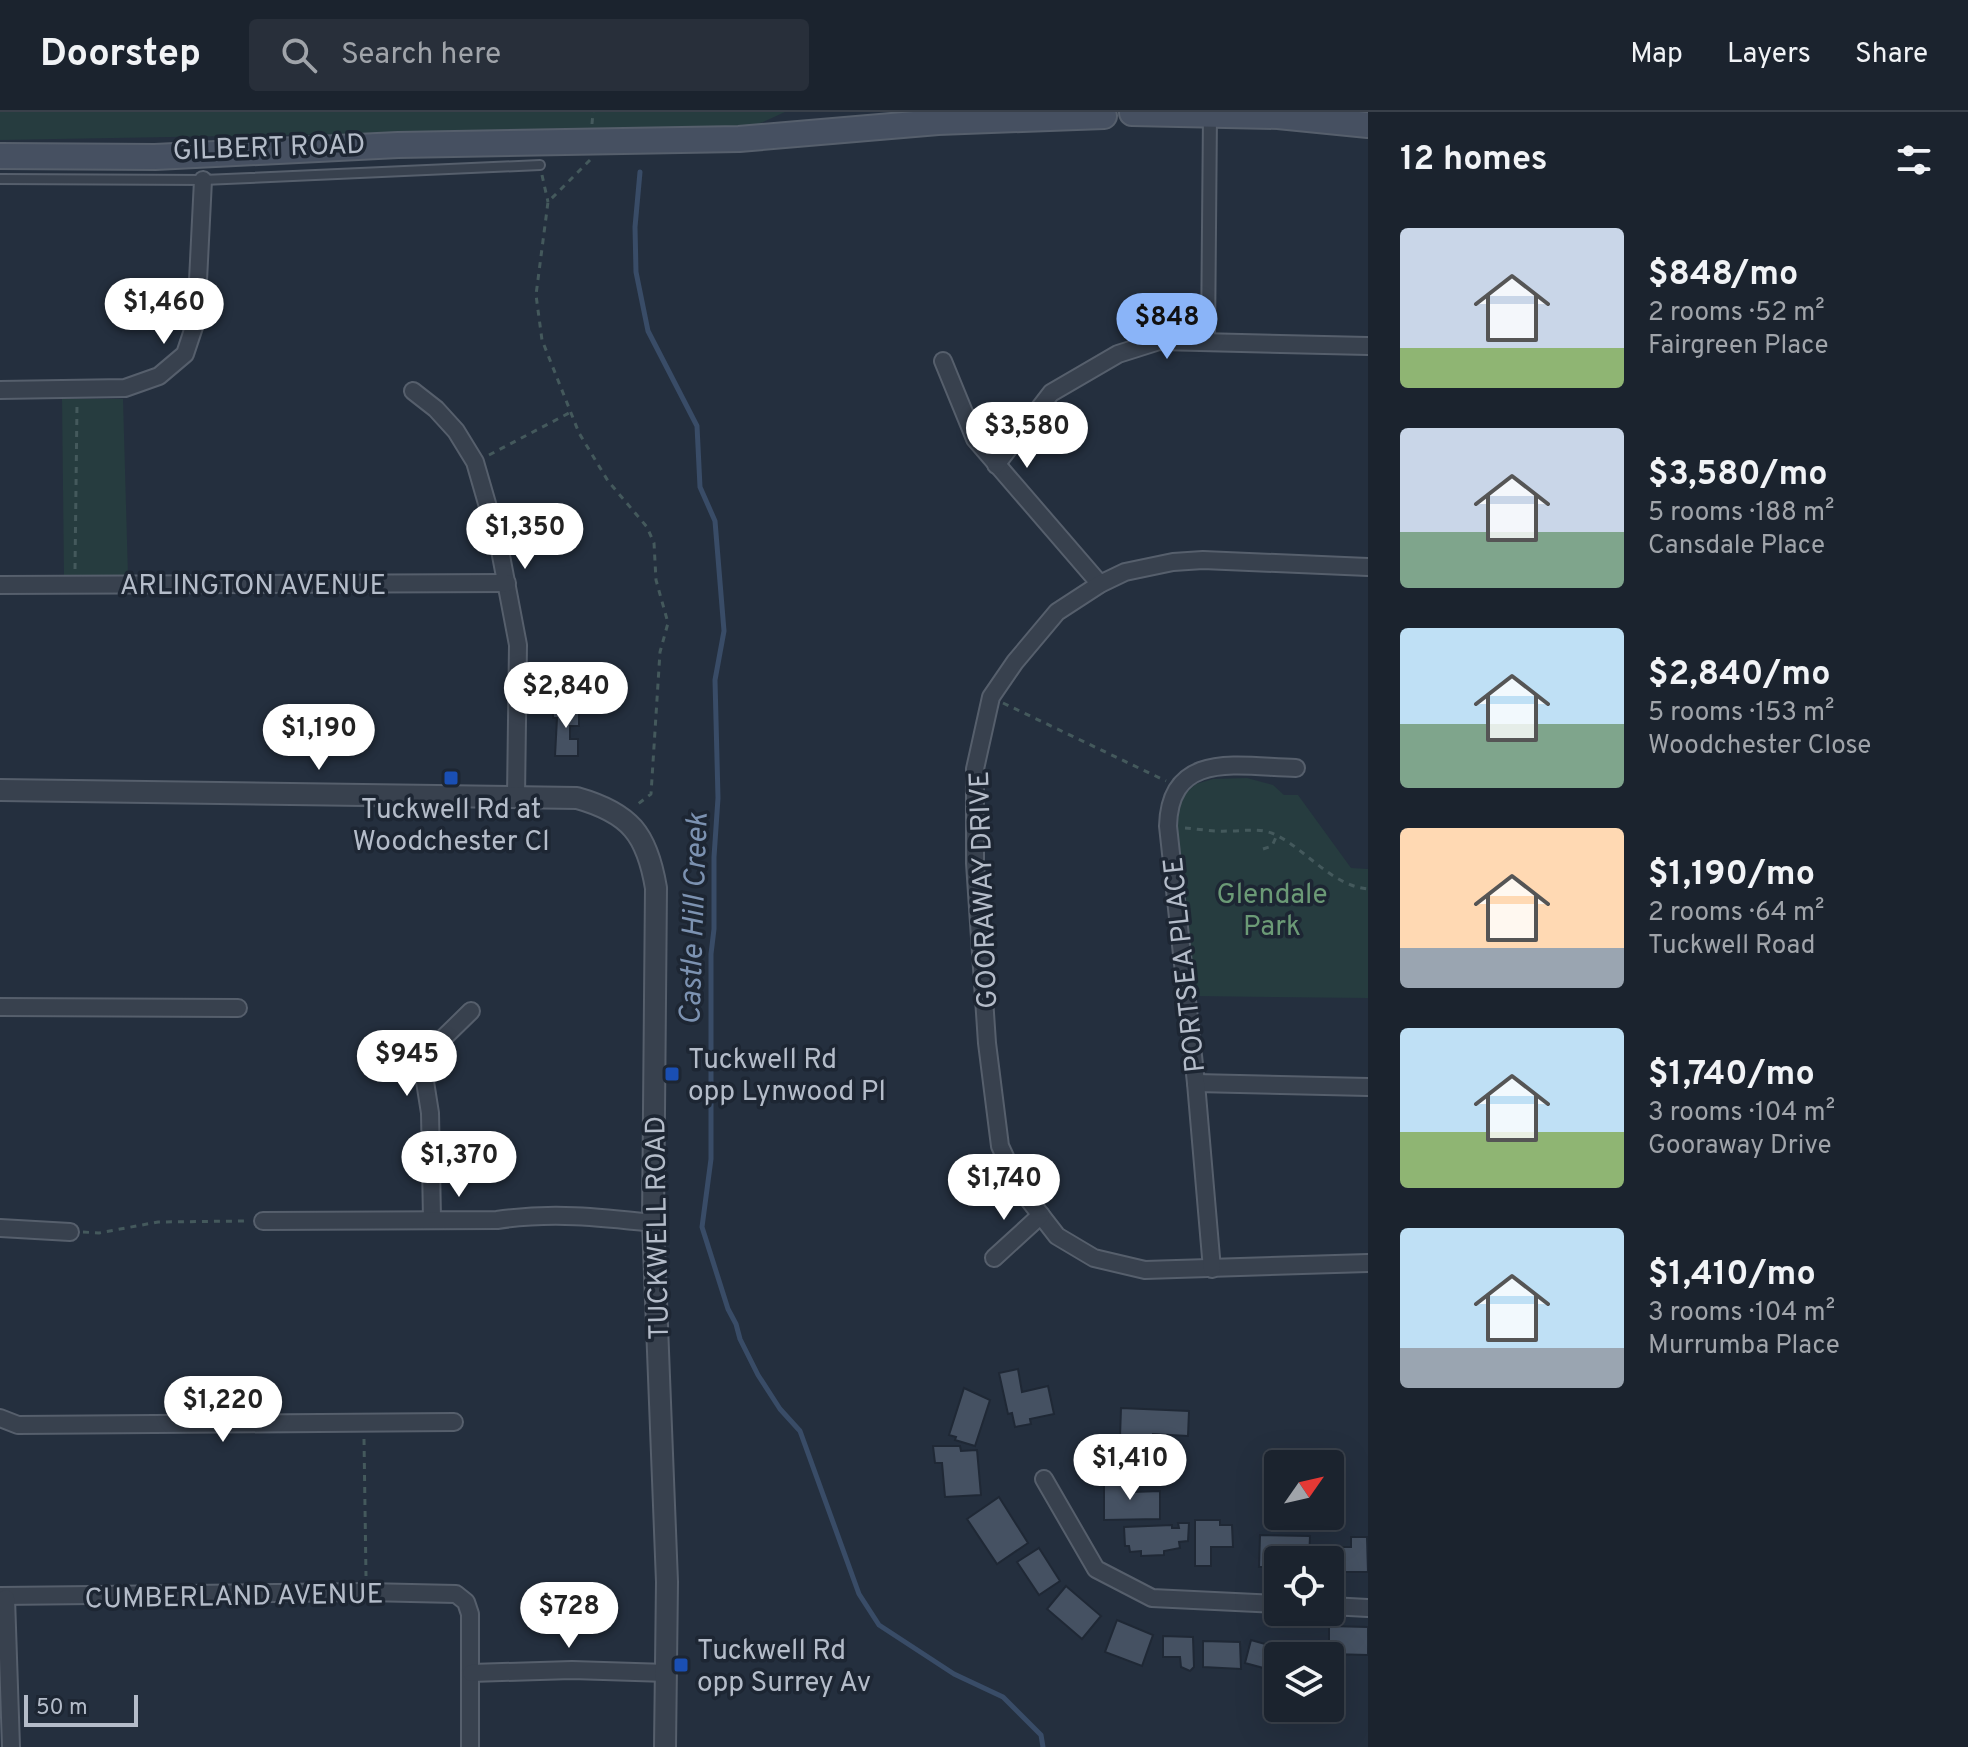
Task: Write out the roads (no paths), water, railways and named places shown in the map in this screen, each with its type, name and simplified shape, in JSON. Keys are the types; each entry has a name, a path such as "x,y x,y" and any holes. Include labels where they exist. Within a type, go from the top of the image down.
{"main road":[{"path":"1132,113 1278,116 1368,125"},
{"name":"GILBERT ROAD","path":"0,156 155,157 398,145 739,139 938,122 1104,114 1111,126 1121,127 1129,122 1132,113"}],"street":[{"path":"1208,342 1210,114"},
{"path":"0,390 125,388 159,376 185,354 196,321 203,180"},
{"path":"996,465 1051,393 1118,354 1159,341 1368,346"},
{"path":"943,361 975,439 1100,584"},
{"path":"0,790 516,796 518,645 487,499 475,462 456,431 436,409 413,391"},
{"name":"GOORAWAY DRIVE","path":"1368,567 1203,560 1173,562 1125,572 1100,584 1057,612 1015,662 991,697 975,769 975,863 987,1043 1000,1146 1019,1187 1057,1236 1094,1258 1145,1270 1368,1263"},
{"name":"ARLINGTON AVENUE","path":"0,585 507,583"},
{"name":"PORTSEA PLACE","path":"1212,1269 1168,807 1176,786 1193,774 1215,767 1296,768"},
{"name":"TUCKWELL ROAD","path":"516,796 577,798 602,805 624,816 638,833 651,859 656,888 653,1223 667,1582 665,1747"},
{"path":"0,1007 238,1008"},
{"path":"432,1219 430,1113 423,1069 427,1054 471,1011"},
{"path":"1196,1083 1368,1087"},
{"path":"263,1221 497,1220 535,1214 653,1223"},
{"path":"994,1258 1041,1215"},
{"path":"0,1228 70,1232"},
{"path":"0,1418 18,1425 454,1422"},
{"path":"1044,1479 1096,1569 1152,1598 1264,1603"},
{"name":"CUMBERLAND AVENUE","path":"3,1597 366,1592 456,1594 466,1602 470,1614 471,1673"},
{"path":"3,1597 11,1747"},
{"path":"1344,1607 1368,1608"},
{"path":"470,1747 471,1673 572,1670 667,1673"}],"lane":[{"name":"GILBERT ROAD","path":"0,179 203,180 540,165"}],"waterway":[{"name":"Castle Hill Creek","path":"640,172 635,227 636,272 648,331 697,426 700,487 715,521 724,631 715,680 718,798 711,954 711,1159 702,1227 740,1339 780,1409 800,1431 859,1594 879,1625 954,1674 1003,1697 1041,1735 1043,1747"}],"place":[{"name":"Tuckwell Rd at Woodchester Cl","path":"451,778"},
{"name":"Tuckwell Rd opp Lynwood Pl","path":"672,1074"},
{"name":"Tuckwell Rd opp Surrey Av","path":"681,1665"}],"park label":[{"name":"Glendale Park","path":"1272,909"}]}
